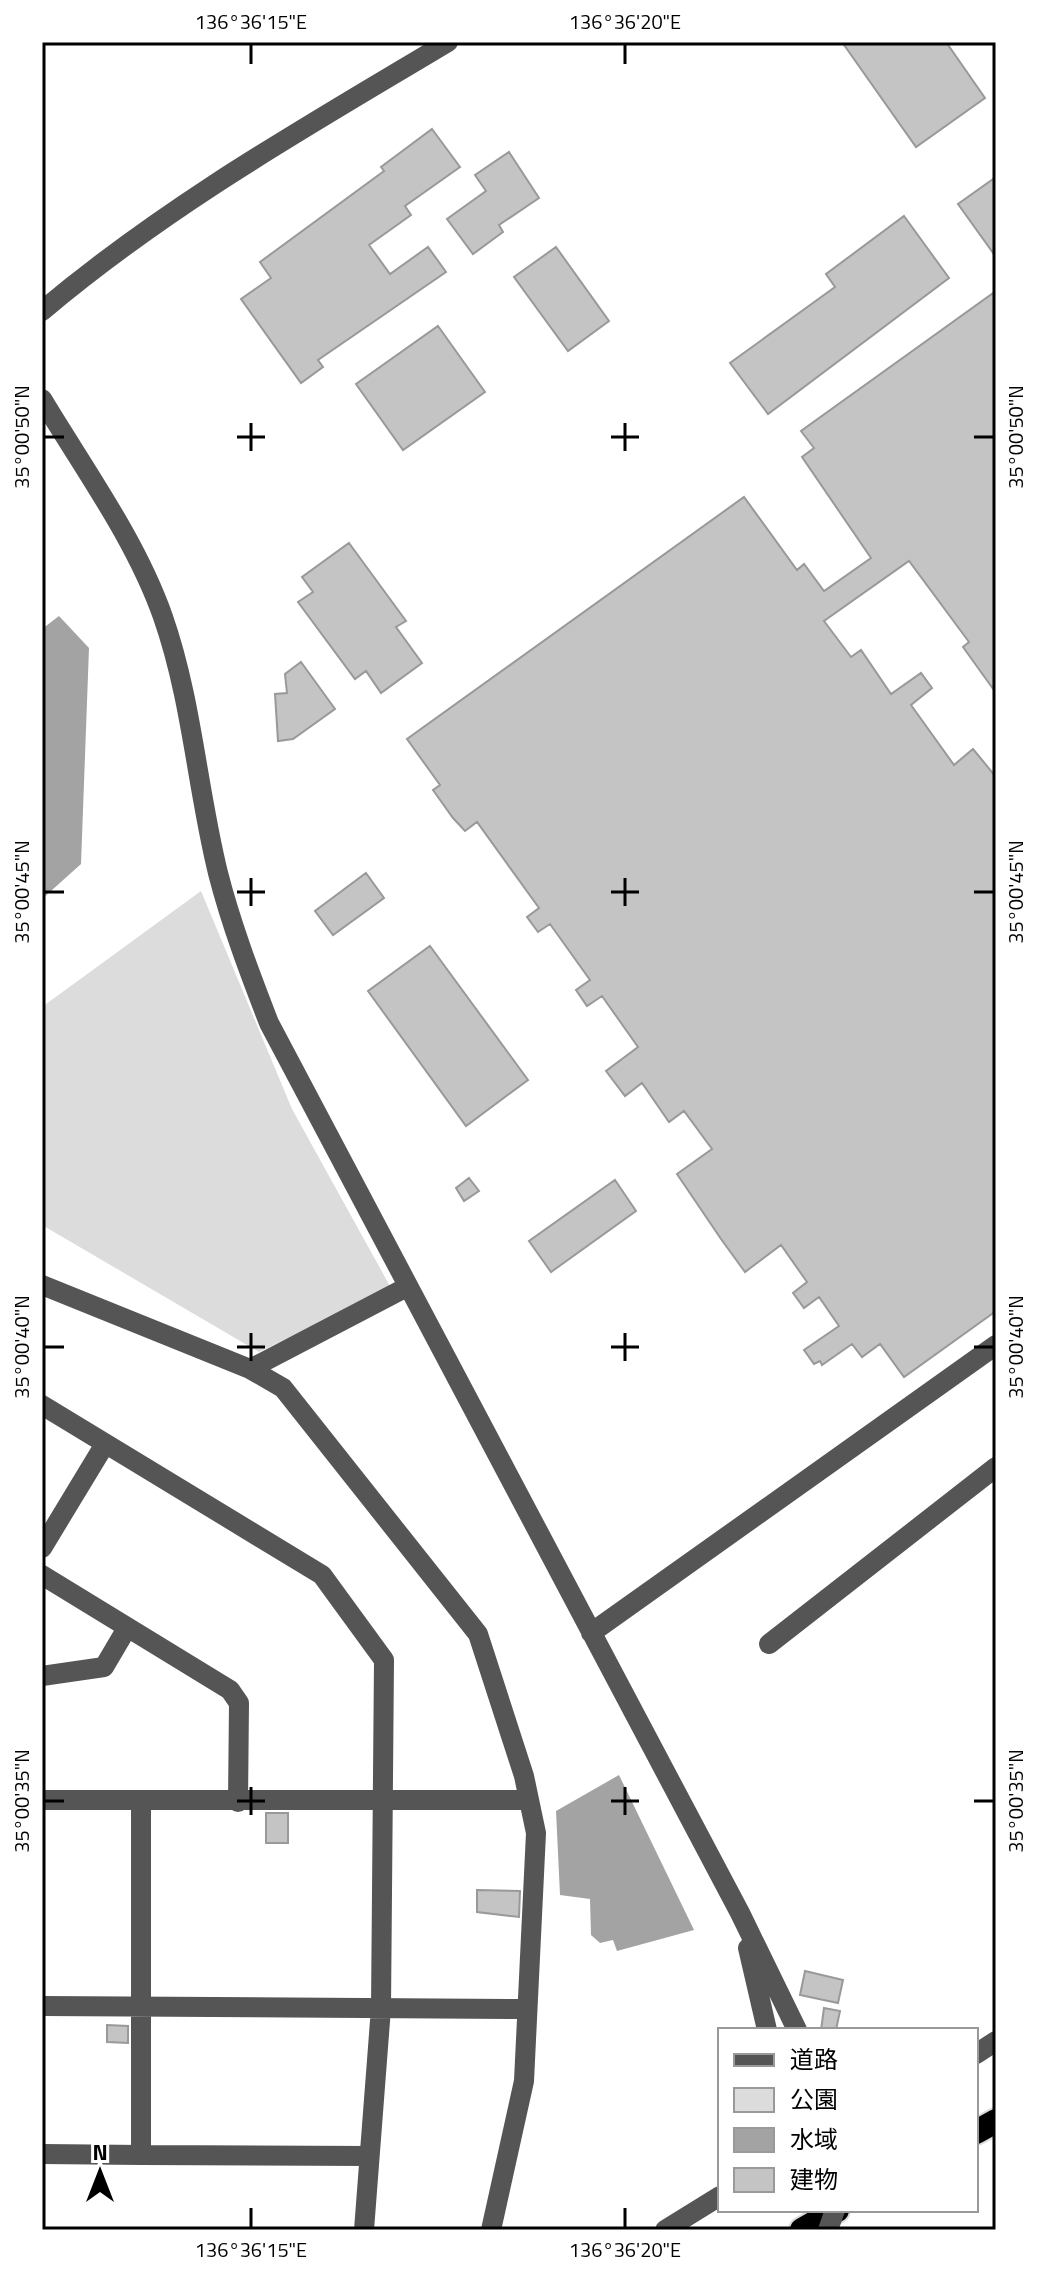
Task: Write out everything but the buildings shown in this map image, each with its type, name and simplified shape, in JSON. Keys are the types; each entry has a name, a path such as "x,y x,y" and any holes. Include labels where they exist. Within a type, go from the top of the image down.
{"highway":[{"path":"978,2131 996,2121"},
{"path":"802,2230 833,2212"}],"street":[{"path":"42,311 100,262 206,186 448,42"},
{"path":"42,399 129,544 163,615 180,670 218,873 242,954 293,1075 740,1913 796,2028"},
{"path":"42,1285 250,1369 283,1388 478,1634 529,1800 536,1833 524,2081 491,2230"},
{"path":"250,1369 407,1287"},
{"path":"591,1633 996,1345"},
{"path":"42,1405 322,1575 384,1660 381,2008 364,2230"},
{"path":"42,1548 105,1444"},
{"path":"769,1644 996,1467"},
{"path":"42,1575 230,1690 239,1703 238,1802"},
{"path":"42,1676 104,1667 127,1628"},
{"path":"42,1800 529,1800"},
{"path":"141,1801 141,2155"},
{"path":"740,1913 767,2028"},
{"path":"42,2006 527,2009"},
{"path":"978,2053 996,2041"},
{"path":"42,2154 369,2156"},
{"path":"665,2230 718,2197"}],"green space":[{"path":"201,891 292,1109 391,1288 259,1352 42,1225 42,1007"}],"water":[{"path":"59,616 89,648 81,864 42,899 42,629"},
{"path":"619,1775 694,1930 617,1951 613,1940 600,1943 591,1935 590,1899 560,1895 556,1811"}]}
